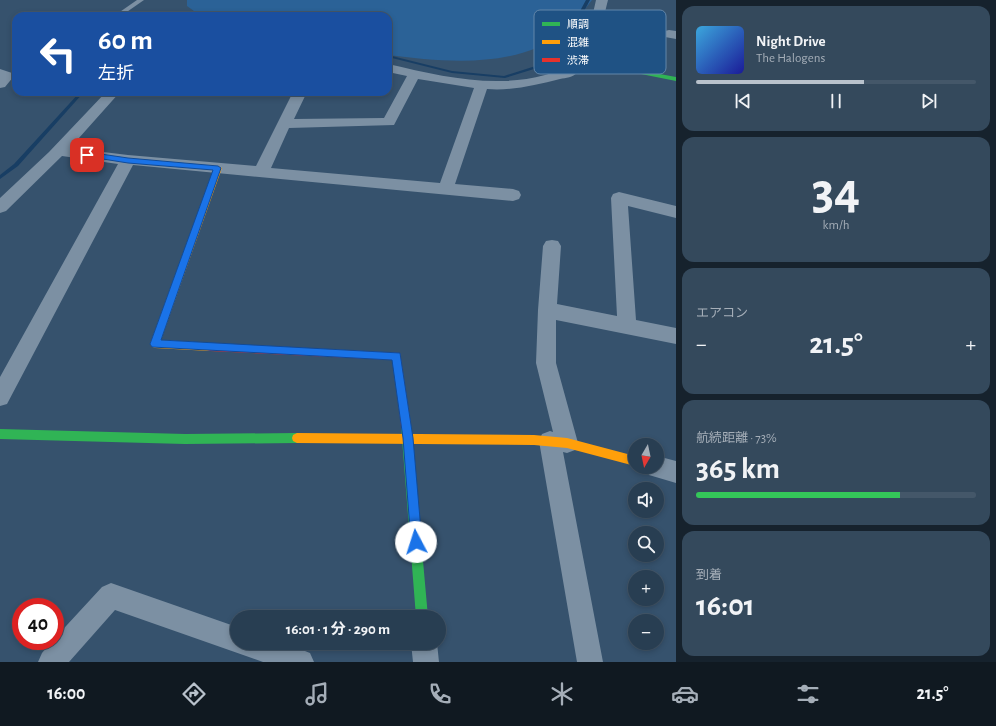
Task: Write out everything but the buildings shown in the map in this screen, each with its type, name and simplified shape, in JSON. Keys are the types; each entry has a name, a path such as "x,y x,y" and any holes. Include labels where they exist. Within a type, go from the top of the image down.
{"street":[{"path":"599,10 602,0"},
{"path":"392,69 456,83 497,87 541,81 563,74"},
{"path":"285,124 389,122 414,74"},
{"path":"649,74 676,79"},
{"path":"446,189 482,85"},
{"path":"0,207 59,151 108,96"},
{"path":"261,172 298,96"},
{"path":"59,151 128,160 513,195"},
{"path":"0,397 128,160"},
{"path":"218,168 155,344 397,356 408,438 421,610"},
{"path":"627,327 619,198 676,212"},
{"path":"552,246 547,310 546,363 590,662"},
{"path":"547,310 676,336"},
{"path":"0,434 185,439 408,438 558,442 628,459"},
{"path":"664,469 676,472"},
{"path":"51,662 111,596 230,638"},
{"path":"266,650 301,662"},
{"path":"425,650 426,662"}],"lane":[{"path":"123,12 141,0"}],"shaded area":[{"path":"187,0 592,0 584,10 534,10 534,49 504,57 457,61 392,55 392,12 195,12 187,6"}],"waterway":[{"path":"583,10 588,0"},
{"path":"392,57 452,72 504,77 534,68"},
{"path":"0,177 16,165 78,96"}],"traffic: fast":[{"path":"649,74 676,79"},
{"path":"406,426 421,610"},
{"path":"0,434 185,439 297,438"}],"traffic: slow":[{"path":"210,347 155,344 218,168"},
{"path":"297,438 534,440 567,443 628,459"}],"traffic: jam":[{"path":"210,347 397,356 406,426"}],"route":[{"path":"87,155 218,168 155,344 397,356 408,438 416,542"}]}
